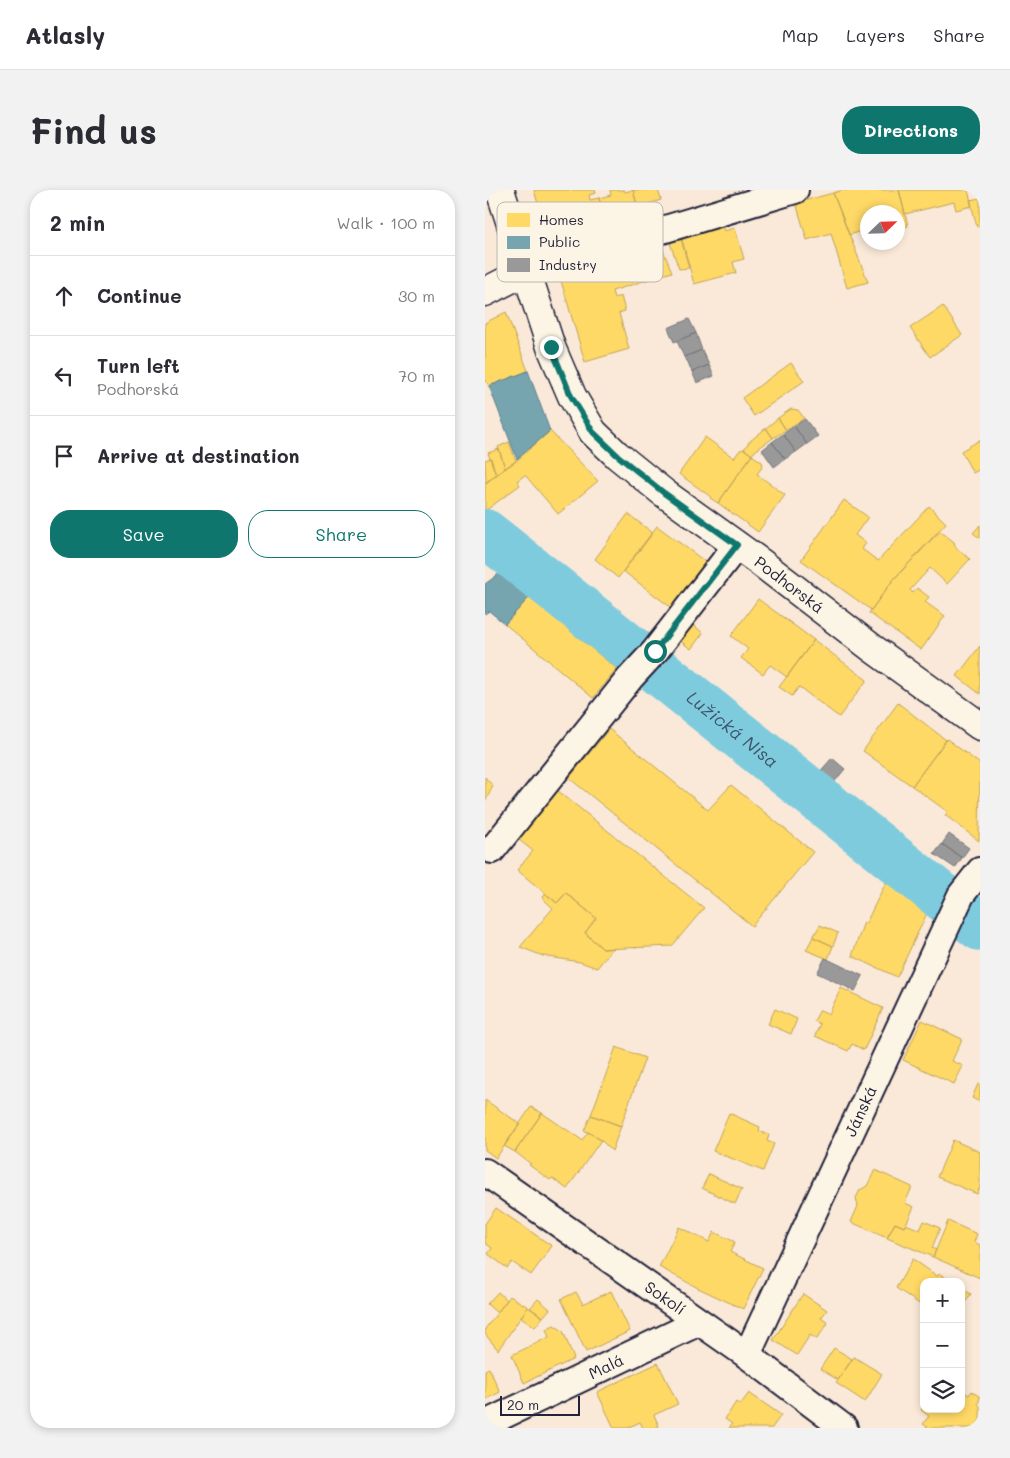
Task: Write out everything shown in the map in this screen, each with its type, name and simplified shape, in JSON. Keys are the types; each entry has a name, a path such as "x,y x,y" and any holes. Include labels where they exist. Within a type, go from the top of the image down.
{"main road":[{"name":"Podhorská","path":"500,190 504,202"},
{"path":"485,292 505,282"},
{"name":"Podhorská","path":"530,282 551,347 571,396 593,432 617,455 664,493 980,726"}],"street":[{"path":"663,230 795,190"},
{"path":"492,850 630,678 655,651 737,545"},
{"name":"Jánská","path":"747,1355 961,895 980,871"},
{"name":"Sokolí","path":"485,1172 747,1355 844,1428"},
{"name":"Malá","path":"485,1424 699,1322"}],"building: Homes":[{"path":"534,190 595,190 596,193 589,195 590,200 599,198 600,202 537,202"},
{"path":"610,190 624,190 625,192 633,190 636,202 600,202 599,198 611,195"},
{"path":"633,190 658,190 661,200 636,202"},
{"path":"843,190 899,190 903,205 860,205 860,231 849,235 833,193"},
{"path":"899,190 968,190 972,206 956,210 954,202 905,214 905,205 903,205"},
{"path":"833,193 868,282 847,288 831,233 807,240 796,203"},
{"path":"980,198 980,226 977,227 970,200"},
{"path":"905,214 908,226 905,227"},
{"path":"722,225 724,231 735,228 744,259 733,262 736,273 694,284 681,236"},
{"path":"681,239 689,268 679,269 670,243"},
{"path":"663,250 672,272 663,275"},
{"path":"561,282 640,282 612,291 614,298 621,296 625,311 619,313 629,349 585,362"},
{"path":"943,306 962,335 930,357 910,328"},
{"path":"506,312 528,371 489,386 485,379 485,323"},
{"path":"791,363 804,381 754,416 742,398"},
{"path":"791,409 798,410 804,418 786,430 778,418"},
{"path":"778,418 786,430 773,438 766,428"},
{"path":"766,428 773,438 752,455 744,449 749,442"},
{"path":"550,431 598,481 558,514 525,475 517,481 520,485 485,511 485,483 516,461"},
{"path":"705,437 734,458 740,450 744,449 752,455 718,503 679,474"},
{"path":"980,440 980,469 973,473 961,451"},
{"path":"509,442 516,461 505,468 498,447"},
{"path":"499,449 505,468 496,475 488,453"},
{"path":"752,455 762,462 763,466 757,474 785,495 758,532 718,503"},
{"path":"491,458 496,475 486,483 485,460"},
{"path":"844,500 868,517 855,535 866,543 862,549 878,561 929,506 946,523 893,580 871,610 801,560"},
{"path":"628,514 653,533 618,578 595,559"},
{"path":"980,525 980,538 973,533"},
{"path":"657,526 707,563 673,609 623,571"},
{"path":"940,531 954,542 956,548 970,559 947,584 930,568 910,590 913,593 917,588 929,597 925,602 945,616 921,650 869,613 893,580"},
{"path":"529,597 617,669 593,698 505,624"},
{"path":"758,599 814,640 787,677 770,665 763,674 741,658 748,649 731,636"},
{"path":"692,624 703,633 691,649 679,640"},
{"path":"814,640 867,680 839,717 799,687 792,696 779,687"},
{"path":"980,646 980,694 957,676"},
{"path":"898,703 946,740 912,786 863,751"},
{"path":"609,729 708,810 731,785 813,852 752,926 569,778"},
{"path":"947,739 980,764 979,841 945,815 948,812 912,786"},
{"path":"485,777 493,786 485,802"},
{"path":"557,790 704,908 672,946 603,949 585,933 596,918 566,893 557,903 517,870 533,851 518,839"},
{"path":"887,880 928,911 897,977 852,956 864,922 866,923"},
{"path":"566,893 596,918 585,933 603,949 613,948 597,968 580,962 543,956 520,947 553,908 542,898 546,894 557,903"},
{"path":"820,925 838,933 833,946 813,937"},
{"path":"813,937 833,946 828,959 806,950"},
{"path":"841,988 883,1008 864,1050 852,1044 848,1051 815,1036 820,1024 814,1021 820,1010 829,1014"},
{"path":"775,1009 797,1019 791,1034 768,1024"},
{"path":"922,1020 962,1039 952,1061 963,1066 954,1084 903,1060"},
{"path":"616,1047 645,1058 621,1126 591,1115"},
{"path":"978,1084 980,1085 980,1102 972,1098"},
{"path":"485,1100 520,1124 496,1158 485,1150"},
{"path":"531,1107 542,1113 515,1152 504,1146"},
{"path":"542,1113 582,1140 588,1132 601,1140 567,1189 552,1178 550,1180 515,1152"},
{"path":"729,1113 760,1127 759,1131 769,1135 767,1141 774,1144 763,1171 713,1151"},
{"path":"591,1115 621,1126 612,1151 601,1140 584,1131"},
{"path":"953,1140 980,1152 980,1187 977,1194 937,1177"},
{"path":"875,1170 912,1187 905,1203 914,1207 906,1224 904,1227 895,1223 887,1238 851,1222 858,1206 856,1198 860,1190 867,1186"},
{"path":"709,1174 742,1189 735,1204 702,1188"},
{"path":"496,1208 552,1246 531,1275 512,1262 507,1268 488,1254 492,1248 485,1243 485,1224"},
{"path":"924,1221 940,1228 932,1248 936,1250 933,1257 887,1238 895,1223 904,1227 906,1224 920,1230"},
{"path":"948,1221 977,1234 974,1242 980,1245 980,1278 933,1257"},
{"path":"679,1227 709,1242 714,1232 735,1242 730,1252 763,1268 743,1309 659,1267"},
{"path":"913,1259 937,1276 940,1274 946,1278 920,1278 920,1304 896,1288"},
{"path":"965,1290 971,1294 965,1302"},
{"path":"611,1291 630,1331 586,1352 561,1299 576,1292 583,1304"},
{"path":"498,1292 507,1300 497,1313 487,1304"},
{"path":"803,1294 827,1310 821,1318 828,1323 817,1339 810,1335 797,1355 773,1340"},
{"path":"510,1296 528,1307 498,1350 485,1334 485,1329"},
{"path":"538,1299 550,1309 543,1317 530,1308"},
{"path":"528,1307 543,1317 535,1327 521,1317"},
{"path":"554,1325 563,1331 574,1359 524,1383 512,1355 549,1337 546,1329"},
{"path":"834,1348 852,1359 838,1380 820,1369"},
{"path":"854,1357 882,1374 865,1402 836,1383"},
{"path":"658,1363 678,1404 654,1415 659,1426 655,1428 643,1428 640,1422 627,1428 614,1428 597,1392"},
{"path":"489,1368 500,1392 485,1400 485,1370"},
{"path":"972,1391 980,1397 978,1404 980,1406 980,1420 975,1428 929,1428 923,1424 929,1416 925,1413 965,1413 965,1392 969,1395"},
{"path":"749,1393 781,1415 772,1428 729,1428 732,1424 725,1419 736,1402 740,1405"}],"building: Public":[{"path":"528,371 550,431 517,459 489,386"},
{"path":"507,568 534,592 505,624 489,611 485,614 485,584"}],"building: Industry":[{"path":"689,319 696,333 674,342 668,328"},
{"path":"696,333 702,350 684,357 677,341"},
{"path":"702,350 709,365 692,372 684,357"},
{"path":"709,365 714,376 697,383 692,372"},
{"path":"805,419 818,436 807,444 794,426"},
{"path":"794,426 807,444 796,452 783,434"},
{"path":"783,434 796,452 785,459 772,442"},
{"path":"772,442 785,459 774,467 762,450"},
{"path":"832,758 845,769 831,786 817,775"},
{"path":"815,773 831,786 823,796 806,783"},
{"path":"949,834 969,848 962,858 942,844"},
{"path":"942,844 962,858 955,868 934,854"},
{"path":"825,958 863,976 855,991 817,973"}],"waterway":[{"name":"Lužická Nisa","path":"485,533 980,927"}],"route":[{"path":"551,347 571,396 593,432 617,455 664,493 737,545 655,651"}]}
